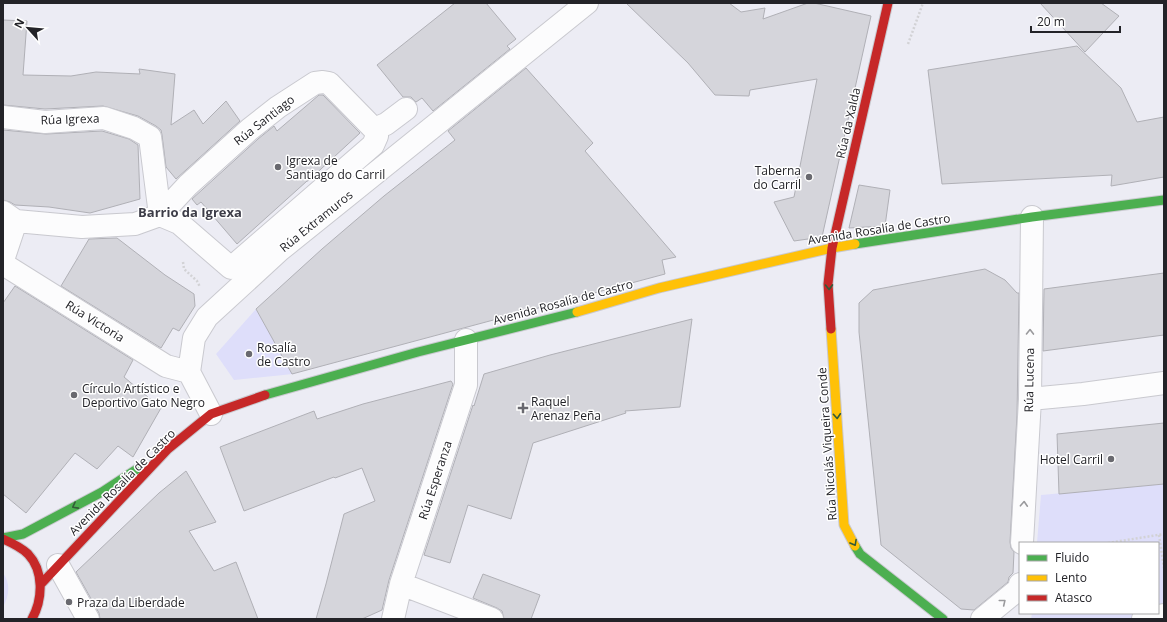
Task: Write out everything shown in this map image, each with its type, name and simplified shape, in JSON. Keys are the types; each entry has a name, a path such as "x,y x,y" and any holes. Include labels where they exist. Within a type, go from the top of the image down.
{"main road":[{"name":"Rúa da Xalda","path":"832,248 888,3"},
{"name":"Avenida Rosalía de Castro","path":"41,584 168,449 211,414 289,387 466,340 558,318 659,288 832,248 1032,217 1164,200"},
{"name":"Rúa Nicolás Viqueira Conde","path":"832,248 828,284 844,525 860,554 943,619"},
{"path":"3,538 23,534 95,495 168,449"},
{"path":"3,538 16,544 28,555 36,568 41,584 41,596 38,607 32,619"}],"street":[{"name":"Rúa Extramuros","path":"189,372 194,338 207,317 280,250 587,3"},
{"name":"Rúa Santiago","path":"10,216 82,227 136,224 160,215 188,185 250,130 278,107 315,83 329,83 374,129"},
{"path":"160,215 179,223 230,268 373,145 377,136 374,129 386,124 406,109"},
{"name":"Rúa Igrexa","path":"3,117 45,122 104,118 134,128 150,137 160,215"},
{"path":"3,260 10,216"},
{"name":"Rúa Lucena","path":"1022,542 1030,399 1032,217"},
{"name":"Rúa Victoria","path":"3,264 166,366 189,372"},
{"name":"Rúa Esperanza","path":"393,619 402,584 466,385 466,340"},
{"path":"189,372 211,414"},
{"path":"1030,399 1083,394 1164,383"},
{"path":"58,565 88,619"},
{"path":"402,584 492,619"},
{"path":"982,619 1019,589"},
{"path":"1143,619 1164,615"}],"path":[{"path":"194,236 181,250 184,269 198,281 201,289"},
{"path":"1114,542 1164,534"},
{"path":"1159,535 1164,568"}],"shaded area":[{"path":"256,309 293,374 234,380 216,354"},
{"path":"1164,484 1164,615 1143,619 1031,619 1032,614 1159,614 1159,542 1037,542 1041,495"},
{"path":"3,573 6,577 8,590 7,599 3,607"}],"building":[{"path":"455,3 486,3 516,39 507,46 510,49 433,111 422,98 416,102 411,97 403,97 377,65"},
{"path":"626,3 729,3 741,12 765,8 763,19 808,3 814,3 871,16 822,237 794,241 774,202 794,197 817,79 750,90 749,96 715,95 688,63"},
{"path":"1040,3 1101,3 1119,16 1085,52"},
{"path":"3,20 27,21 23,75 71,76 96,72 140,74 139,69 175,74 171,125 194,110 203,124 226,101 240,121 176,179 166,167 161,130 138,116 103,106 45,109 3,105"},
{"path":"1077,46 1121,88 1137,122 1164,117 1164,177 1111,186 1112,175 942,184 928,70"},
{"path":"526,68 593,143 585,151 676,257 662,260 665,274 292,374 256,309 322,249 384,196 455,140 448,131"},
{"name":"Igrexa de Santiago do Carril","path":"319,95 323,95 360,133 237,244 201,202 197,205 192,199 258,139 274,126 277,131"},
{"path":"3,130 46,134 102,131 129,139 138,145 140,199 90,213 49,207 15,205 3,200"},
{"path":"859,185 890,190 885,226 849,228"},
{"path":"117,238 165,275 194,294 195,306 179,331 173,328 161,348 61,286 89,239"},
{"path":"985,269 1005,280 1017,293 1019,293 1017,415 1010,542 1011,548 1014,552 1013,573 1009,577 1008,582 974,610 961,609 881,545 859,332 859,303 873,290"},
{"path":"1164,273 1164,335 1043,351 1044,289"},
{"path":"15,286 133,360 124,377 161,408 133,457 118,446 97,469 75,453 26,513 3,494 3,303"},
{"path":"692,319 680,407 625,411 626,413 533,443 511,519 468,505 450,563 424,555 484,374 550,355"},
{"path":"451,381 453,384 389,580 382,610 362,619 316,619 344,514 375,501 362,468 244,511 220,447 314,411 317,419 363,404"},
{"name":"Hotel Carril","path":"1164,423 1164,484 1059,494 1057,434"},
{"path":"186,471 216,522 189,531 214,571 236,562 258,619 100,619 99,613 76,572 159,493"},
{"path":"483,574 540,595 531,619 504,619 502,611 473,598"}],"traffic: fast":[{"path":"855,244 1032,217 1164,200"},
{"path":"265,395 418,352 577,312"},
{"path":"3,538 23,534 102,492 137,469"},
{"path":"855,546 860,554 943,619"}],"traffic: slow":[{"path":"577,312 659,288 855,244"},
{"path":"831,329 844,525 855,546"}],"traffic: jam":[{"path":"831,329 828,284 832,248 888,3"},
{"path":"41,584 168,449 211,414 265,395"},
{"path":"3,539 16,545 28,554 37,569 40,594 36,611 32,619"}],"place":[{"name":"Igrexa de Santiago do Carril","path":"278,167"},
{"name":"Taberna do Carril","path":"809,177"},
{"name":"Rosalía de Castro","path":"249,354"},
{"name":"Círculo Artístico e Deportivo Gato Negro","path":"74,395"},
{"name":"Raquel Arenaz Peña","path":"523,408"},
{"name":"Hotel Carril","path":"1111,459"},
{"name":"Praza da Liberdade","path":"69,602"}],"district":[{"name":"Barrio da Igrexa","path":"190,212"}]}
